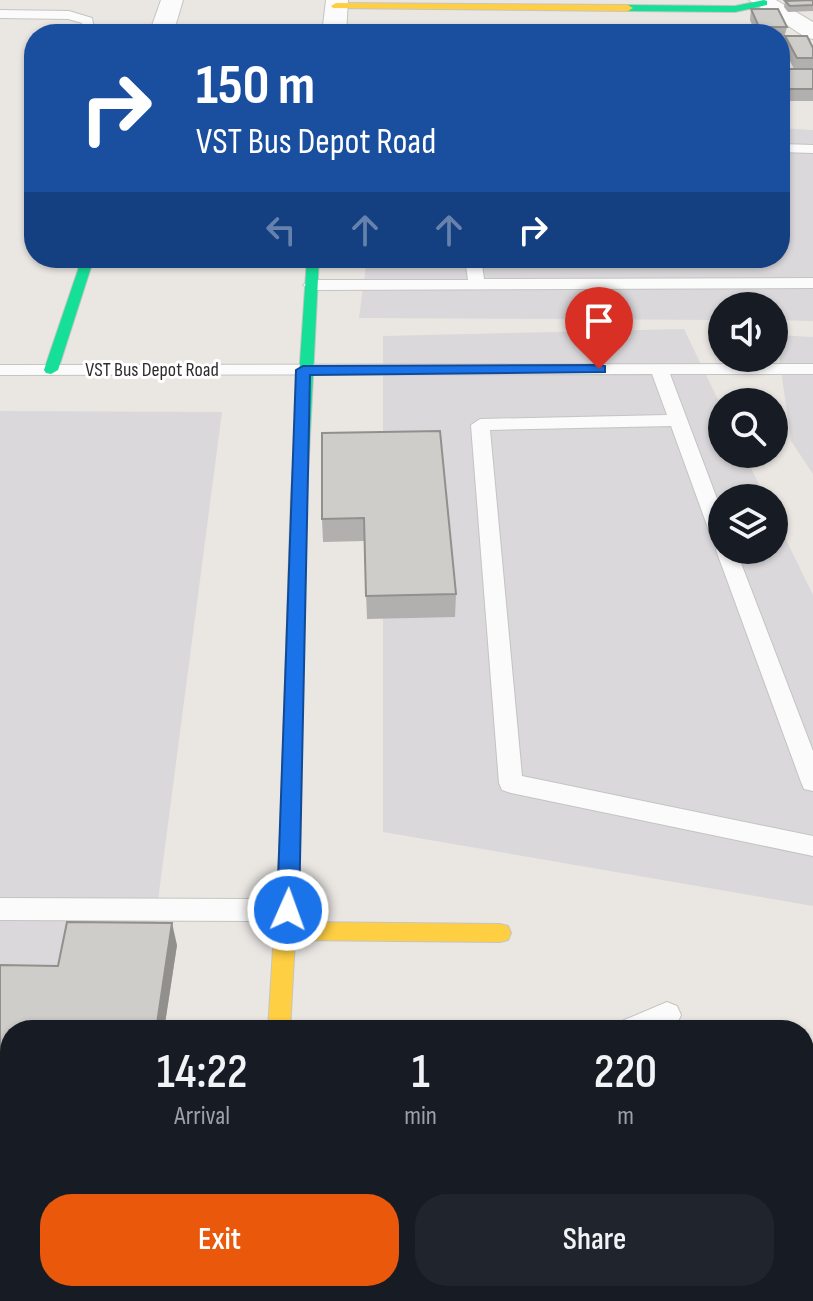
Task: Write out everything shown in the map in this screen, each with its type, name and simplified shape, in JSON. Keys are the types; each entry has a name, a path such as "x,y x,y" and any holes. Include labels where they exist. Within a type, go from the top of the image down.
{"street":[{"path":"164,24 172,0"},
{"path":"335,24 337,3 735,9 762,1 813,35"},
{"path":"790,38 813,35"},
{"path":"51,370 85,268"},
{"path":"280,1020 287,920 303,370 312,268"},
{"path":"287,920 500,933"}],"lane":[{"path":"0,14 69,15 88,21 88,24"},
{"path":"790,148 813,149"},
{"path":"475,268 477,284"},
{"path":"311,285 813,283"},
{"path":"659,369 708,501"},
{"name":"VST Bus Depot Road","path":"0,370 813,369"},
{"path":"678,420 480,425 511,783 813,846"},
{"path":"731,564 813,782"},
{"path":"0,909 287,920"},
{"path":"655,1020 667,1015"}],"shaded area":[{"path":"790,129 813,130 813,321 788,320 788,292 708,292 708,320 359,318 366,268 790,268"},
{"path":"684,329 712,388 708,388 708,468 751,468 759,484 708,484 708,564 788,564 788,544 813,595 813,906 383,832 383,336"},
{"path":"788,336 813,337 813,474 791,441 788,388 784,388 781,372 788,372"},
{"path":"0,411 222,412 142,1020 0,1020"}],"building":[{"path":"813,0 813,5 790,6 785,1"},
{"path":"751,9 778,9 786,24 758,24"},
{"path":"790,36 807,36 813,48 813,58 797,58 790,45"},
{"path":"790,69 813,69 813,89 790,89"},
{"path":"440,431 456,594 366,596 364,518 322,519 322,433"},
{"path":"67,922 172,923 157,1020 0,1020 0,965 58,966"}],"traffic: fast":[{"path":"628,8 735,9 764,3"},
{"path":"51,370 85,268"},
{"path":"299,495 312,268"}],"traffic: slow":[{"path":"336,6 628,8"},
{"path":"280,1020 290,837 299,495"},
{"path":"286,931 500,933"}],"route":[{"path":"288,910 303,370 599,369"}]}
